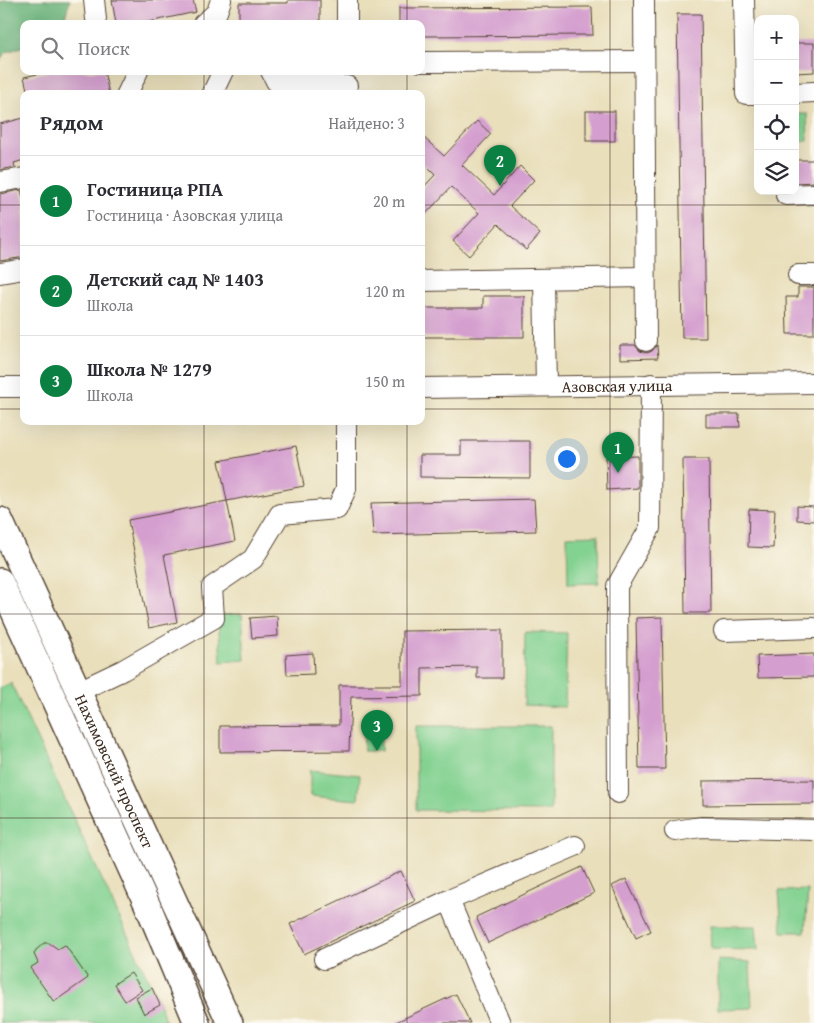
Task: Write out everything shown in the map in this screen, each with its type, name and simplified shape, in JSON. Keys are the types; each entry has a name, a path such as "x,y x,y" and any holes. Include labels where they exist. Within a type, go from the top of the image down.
{"main road":[{"name":"Нахимовский проспект","path":"0,520 230,1023"},
{"name":"Нахимовский проспект","path":"0,581 147,904 197,1023"}],"street":[{"path":"208,20 217,12 221,0"},
{"path":"347,0 347,20"},
{"path":"644,0 646,341"},
{"path":"744,0 746,94 754,94"},
{"path":"425,62 643,61"},
{"path":"129,90 136,75"},
{"path":"214,90 221,75"},
{"path":"273,75 276,81 347,84"},
{"path":"799,93 814,92"},
{"path":"0,182 20,179"},
{"path":"799,195 814,194"},
{"path":"0,273 20,270"},
{"path":"425,281 645,277"},
{"path":"544,278 546,386"},
{"name":"Азовская улица","path":"425,388 814,383"},
{"path":"618,793 617,586 650,528 651,384"},
{"path":"0,387 20,387"},
{"path":"79,691 123,670 214,618 212,587 253,559 280,514 337,509 346,489 346,425"},
{"path":"724,631 814,628"},
{"path":"675,831 701,827 814,830"},
{"path":"324,959 449,900 575,846"},
{"path":"449,900 496,1021"}],"green space":[{"path":"4,0 70,0 64,20 20,20 20,47 5,53 0,61 0,3"},
{"path":"799,114 807,114 808,141 799,142"},
{"path":"598,535 599,583 568,584 567,536"},
{"path":"242,614 245,660 221,662 218,615"},
{"path":"525,632 567,633 565,707 524,705"},
{"path":"11,683 160,1005 166,1023 0,1023 0,688"},
{"path":"381,722 381,751 364,751 363,723"},
{"path":"416,726 551,726 551,811 416,810"},
{"path":"310,770 360,775 358,800 310,796"},
{"path":"808,890 805,932 782,932 779,891"},
{"path":"710,926 756,926 758,950 711,949"},
{"path":"718,960 750,962 752,1008 718,1009"}],"building":[{"path":"112,0 193,0 196,12 158,20 115,20"},
{"path":"288,0 320,0 320,20 239,20 239,3 288,3"},
{"path":"592,7 593,35 425,36 425,20 399,20 399,8"},
{"path":"677,14 701,14 706,338 682,338"},
{"path":"799,43 814,43 814,72 799,73"},
{"path":"33,75 105,75 108,90 27,90 24,77"},
{"path":"586,111 615,111 615,141 586,141"},
{"path":"20,119 20,161 14,163 15,167 0,170 0,124"},
{"path":"477,121 491,134 462,165 494,195 520,166 534,180 510,206 540,234 526,250 498,224 469,256 453,241 479,213 451,187 425,215 425,186 435,175 425,165 425,139 444,156"},
{"path":"799,160 814,160 814,182 799,183"},
{"path":"20,190 20,258 0,261 0,194"},
{"path":"798,287 814,287 814,334 787,334 786,297 798,297"},
{"path":"483,296 524,296 524,337 425,337 425,308 483,308"},
{"path":"620,345 635,345 640,351 647,353 652,351 657,345 658,358 620,359"},
{"path":"706,414 739,414 740,427 706,427"},
{"path":"461,441 530,441 530,478 420,477 420,455 461,455"},
{"path":"296,446 304,486 227,501 219,461"},
{"path":"638,456 638,488 607,490 606,457"},
{"path":"683,459 709,459 711,613 685,613"},
{"path":"534,499 536,531 373,535 371,503"},
{"path":"227,501 235,541 164,555 177,622 149,628 128,520"},
{"path":"797,506 814,507 814,521 797,520"},
{"path":"749,509 775,510 773,548 748,547"},
{"path":"277,616 278,636 252,638 250,618"},
{"path":"662,617 665,769 639,769 636,618"},
{"path":"502,630 502,678 477,678 477,667 422,668 422,696 351,697 349,751 220,752 220,726 339,725 339,685 402,685 402,631"},
{"path":"313,653 314,674 287,675 286,655"},
{"path":"814,654 814,677 758,678 757,656"},
{"path":"814,780 814,804 703,805 703,781"},
{"path":"582,867 594,893 488,943 476,917"},
{"path":"401,871 415,901 304,954 290,924"},
{"path":"626,879 651,931 636,938 612,886"},
{"path":"44,943 49,943 58,949 65,945 88,978 54,1002 30,968 38,963 34,954"},
{"path":"131,973 142,990 125,1001 114,984"},
{"path":"152,988 160,1005 144,1014 136,997"},
{"path":"456,994 470,1023 394,1023"}],"place":[{"name":"Детский сад № 1403","path":"500,186"},
{"name":"Гостиница РПА","path":"618,473"},
{"name":"Школа № 1279","path":"377,751"}]}
